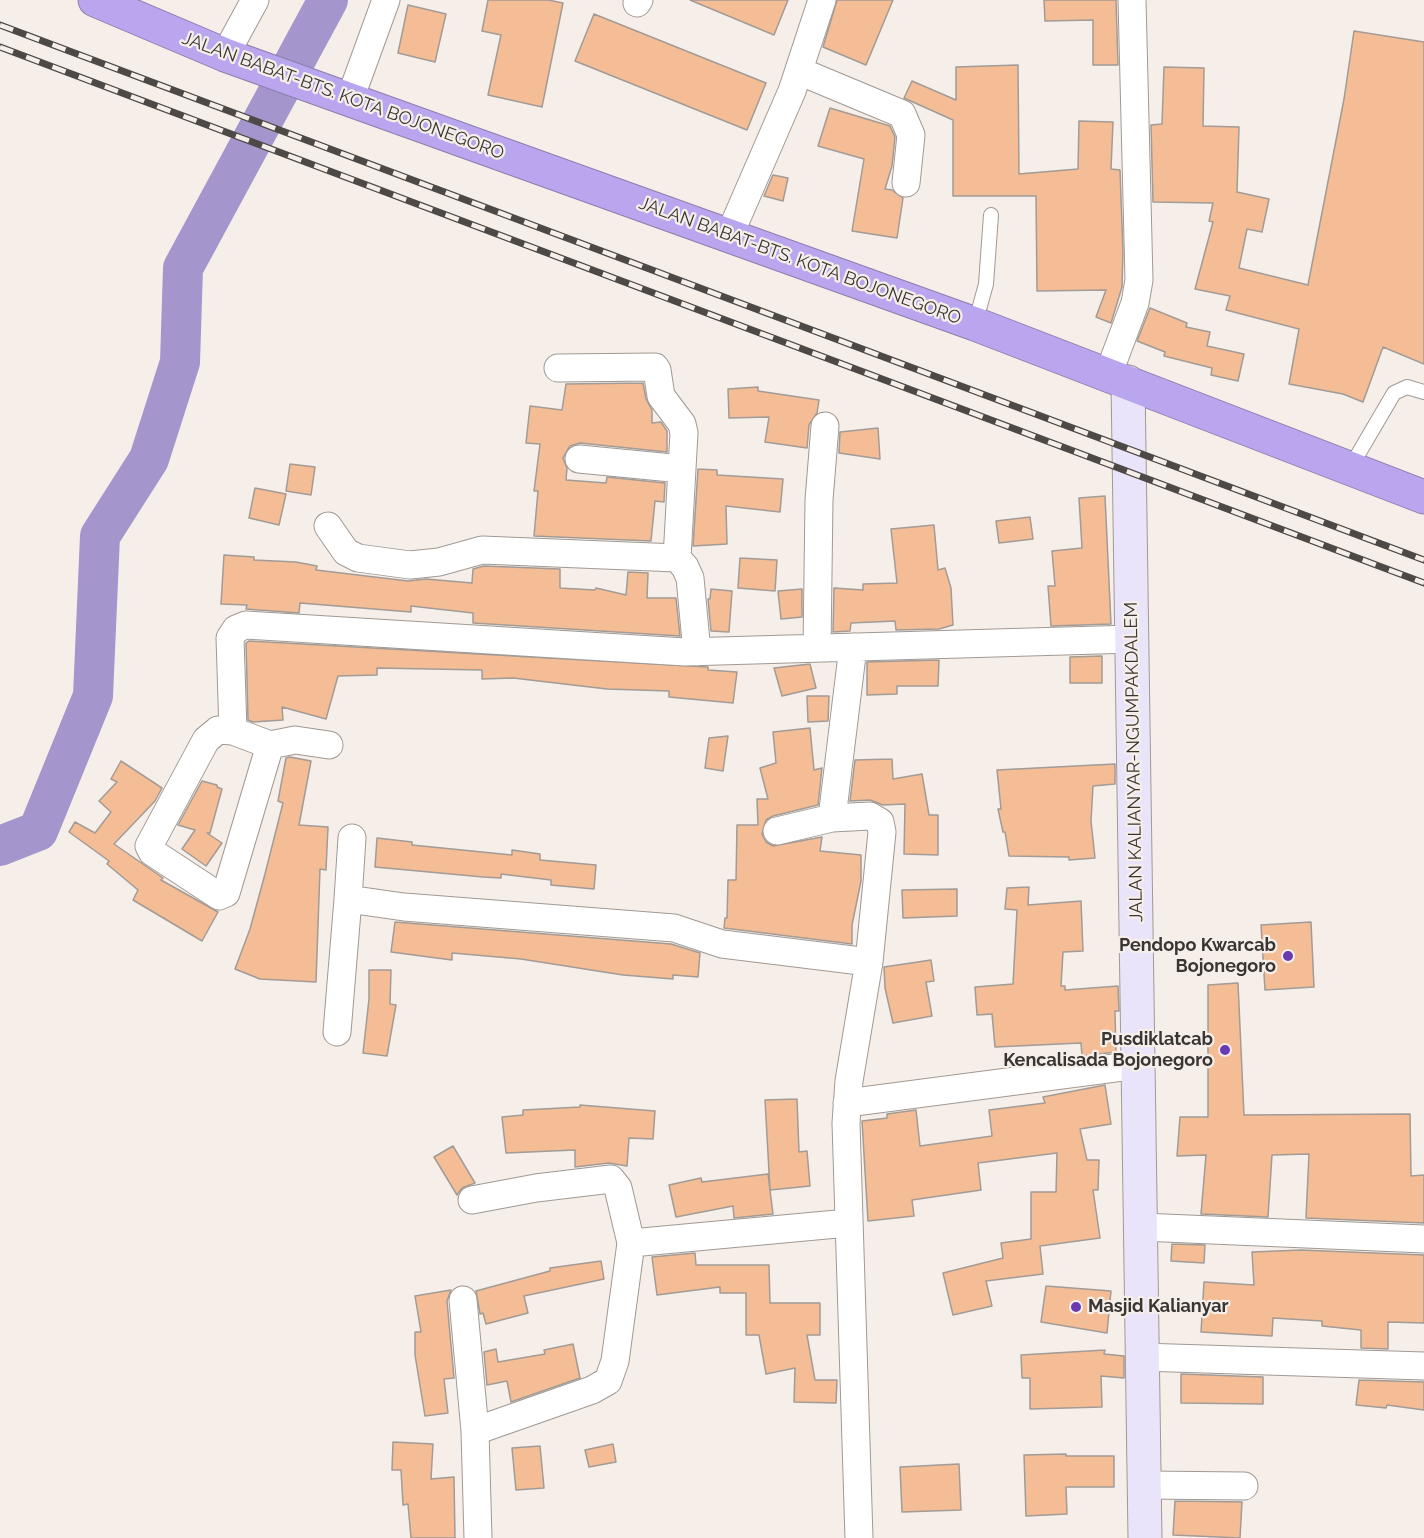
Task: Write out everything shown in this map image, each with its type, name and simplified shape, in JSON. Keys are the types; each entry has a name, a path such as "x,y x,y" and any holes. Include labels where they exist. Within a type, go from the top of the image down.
{"highway":[{"name":"JALAN BABAT-BTS. KOTA BOJONEGORO","path":"104,2 236,59 975,324 1424,497"}],"street":[{"path":"236,59 255,0"},
{"path":"335,94 386,0"},
{"path":"1118,378 1138,280 1132,0"},
{"path":"729,236 799,71 814,3"},
{"path":"799,71 902,114 911,135 906,183"},
{"path":"558,368 655,368 664,402 682,424 684,433 677,558 685,567 690,578 697,652"},
{"name":"JALAN KALIANYAR-NGUMPAKDALEM","path":"1118,378 1127,473 1133,639 1145,1538"},
{"path":"817,648 819,500 825,426"},
{"path":"579,459 682,469"},
{"path":"328,526 346,552 358,558 411,565 439,562 482,550 677,558"},
{"path":"233,731 230,638 236,629 246,625 697,652 1133,639"},
{"path":"832,818 853,647"},
{"path":"270,745 226,893 223,896 215,896 152,852 149,846 206,740 218,730 233,731 270,745 295,740 329,745"},
{"path":"777,831 832,818 870,816 880,822 882,832 869,962 847,1103 848,1223 860,1538"},
{"path":"337,1032 352,838"},
{"path":"348,899 404,907 675,928 722,944 869,962"},
{"path":"847,1103 1138,1065"},
{"path":"472,1200 536,1188 611,1179 618,1188 631,1243 615,1361 608,1381 592,1390 475,1431"},
{"path":"631,1243 848,1223"},
{"path":"1141,1227 1424,1239"},
{"path":"463,1300 475,1431 478,1538"},
{"path":"1141,1357 1424,1366"},
{"path":"1146,1485 1244,1486"}],"lane":[{"path":"975,324 986,284 991,216"},
{"path":"1350,468 1394,393 1407,387 1424,392"}],"building":[{"path":"488,0 548,0 563,3 542,107 488,95 501,35 482,31"},
{"path":"690,0 788,0 774,35"},
{"path":"837,0 893,0 866,65 823,47"},
{"path":"1044,0 1116,0 1118,65 1093,65 1093,20 1045,21"},
{"path":"408,5 446,14 435,62 398,53"},
{"path":"594,14 766,83 747,130 575,61"},
{"path":"1354,31 1424,42 1424,364 1383,347 1363,402 1343,394 1289,384 1299,329 1226,310 1230,296 1195,289 1213,222 1209,221 1213,203 1153,202 1151,125 1162,124 1164,67 1204,68 1203,126 1239,127 1237,192 1269,199 1262,232 1247,229 1239,268 1308,285 1344,99"},
{"path":"1018,65 1019,174 1078,169 1079,121 1113,122 1111,169 1120,170 1123,251 1122,287 1111,323 1096,317 1106,290 1037,291 1036,196 953,196 953,120 904,98 912,81 956,100 956,67"},
{"path":"830,108 890,126 895,137 892,166 885,189 892,190 903,198 897,238 852,231 864,159 818,146"},
{"path":"773,175 788,178 783,201 764,196"},
{"path":"1150,308 1187,323 1186,327 1210,332 1207,346 1244,354 1238,381 1211,375 1212,368 1164,356 1165,352 1137,341"},
{"path":"643,383 646,399 652,410 652,423 661,422 667,431 667,452 580,443 570,446 563,458 567,468 566,480 606,483 607,477 665,483 664,502 655,501 651,541 534,536 538,491 534,491 540,444 526,443 530,406 562,410 566,384"},
{"path":"758,387 758,391 819,400 817,413 809,425 807,448 765,442 769,417 729,418 728,389"},
{"path":"878,428 880,459 839,453 840,432"},
{"path":"290,464 315,467 311,495 286,491"},
{"path":"698,469 717,470 717,475 783,479 780,512 726,506 727,544 693,546"},
{"path":"255,488 286,494 279,525 249,518"},
{"path":"1105,496 1111,624 1051,626 1048,586 1055,586 1052,551 1082,548 1079,498"},
{"path":"1030,517 1033,539 999,543 996,521"},
{"path":"934,525 938,570 945,568 951,588 953,625 939,629 896,630 895,621 851,623 850,631 833,632 834,588 863,590 863,584 897,583 891,529"},
{"path":"224,555 254,557 254,560 296,562 317,566 316,570 408,581 426,579 472,583 473,569 484,566 560,569 560,588 595,590 596,588 626,595 628,572 648,573 647,598 676,598 680,636 473,623 473,613 411,606 411,612 300,603 299,613 246,609 247,605 221,604"},
{"path":"740,558 777,560 775,591 738,588"},
{"path":"711,589 732,591 729,632 711,631 708,599 710,599"},
{"path":"802,589 802,617 781,619 778,591"},
{"path":"249,641 708,667 708,670 737,672 733,703 669,697 669,691 607,689 513,678 482,679 482,670 377,668 377,675 338,676 326,719 282,707 283,720 253,722 248,720 246,643"},
{"path":"1102,656 1102,683 1070,683 1070,657"},
{"path":"939,660 938,686 897,686 897,694 867,695 867,662"},
{"path":"810,664 816,688 782,696 774,668"},
{"path":"807,696 829,696 828,721 808,722"},
{"path":"810,728 814,770 822,768 818,805 773,816 766,820 762,834 766,842 773,846 822,837 820,851 861,855 861,881 852,925 852,944 724,928 725,918 727,918 728,880 736,880 737,825 758,825 757,799 768,799 760,768 776,763 773,732"},
{"path":"728,736 723,771 705,768 709,738"},
{"path":"286,758 311,761 299,825 328,827 326,870 320,869 316,982 260,979 235,969 250,929 265,874 283,803 278,801"},
{"path":"892,759 893,779 922,774 929,815 938,815 938,855 904,854 905,804 883,805 870,800 850,801 855,760"},
{"path":"121,761 162,788 155,801 114,844 163,878 161,880 218,912 202,941 133,900 138,890 107,864 109,861 69,832 75,822 95,833 111,812 99,801 117,782 111,779"},
{"path":"1115,764 1115,784 1093,786 1091,821 1095,858 1069,860 1069,857 1009,856 998,809 1001,809 997,770"},
{"path":"202,781 217,785 222,789 210,833 207,833 222,843 206,866 182,849 195,830 178,825"},
{"path":"377,838 412,842 412,845 512,855 512,850 540,854 540,860 596,865 594,889 551,885 551,880 501,874 501,878 375,867"},
{"path":"1029,887 1028,905 1081,901 1083,951 1063,952 1061,986 1065,986 1065,990 1118,986 1119,1011 1115,1011 1116,1052 1082,1056 1081,1043 995,1047 992,1014 977,1015 975,987 1013,984 1017,910 1005,909 1007,888"},
{"path":"957,889 957,916 903,918 902,890"},
{"path":"395,922 671,944 700,953 698,977 673,975 673,979 623,975 521,959 452,953 452,960 391,952"},
{"name":"Pendopo Kwarcab Bojonegoro","path":"1311,922 1314,987 1265,990 1261,925"},
{"path":"931,960 934,981 926,982 932,1016 893,1023 885,988 884,967"},
{"path":"369,970 391,970 390,1004 396,1005 387,1056 363,1053 369,999"},
{"path":"1238,983 1244,1115 1410,1114 1411,1176 1424,1175 1424,1223 1306,1218 1309,1154 1272,1155 1268,1217 1201,1214 1206,1155 1177,1156 1180,1117 1208,1117 1208,985"},
{"path":"1105,1085 1111,1124 1080,1129 1087,1160 1099,1160 1098,1190 1093,1190 1100,1238 1040,1246 1043,1274 986,1281 992,1306 953,1315 943,1273 1003,1258 1001,1243 1031,1239 1031,1192 1056,1192 1057,1153 978,1163 981,1190 912,1200 914,1216 868,1221 862,1121 887,1118 887,1114 916,1110 920,1146 992,1136 989,1110 1045,1103 1043,1097"},
{"path":"797,1099 799,1152 807,1151 810,1186 770,1190 765,1100"},
{"path":"580,1105 655,1111 653,1139 629,1138 627,1166 609,1163 575,1167 575,1150 506,1153 502,1117 523,1115 523,1110 580,1107"},
{"path":"453,1146 475,1183 462,1188 457,1195 434,1157"},
{"path":"768,1174 773,1214 734,1218 733,1206 676,1217 669,1185 701,1178 702,1182"},
{"path":"1172,1244 1205,1245 1204,1263 1171,1261"},
{"path":"1301,1250 1424,1255 1424,1323 1388,1322 1388,1349 1361,1348 1361,1330 1322,1326 1322,1321 1273,1318 1272,1336 1201,1332 1204,1282 1254,1285 1252,1252"},
{"path":"695,1253 696,1265 769,1265 770,1303 820,1303 820,1335 807,1335 815,1380 837,1380 836,1403 794,1402 795,1368 766,1374 759,1335 746,1335 746,1293 720,1293 720,1287 657,1295 652,1257"},
{"path":"601,1261 604,1279 524,1296 528,1313 486,1324 483,1313 480,1314 476,1291 550,1271 550,1268"},
{"name":"Masjid Kalianyar","path":"1046,1286 1111,1291 1107,1333 1041,1322"},
{"path":"451,1290 447,1301 454,1378 444,1379 448,1413 425,1416 415,1355 415,1332 421,1332 415,1296"},
{"path":"573,1344 580,1378 511,1402 507,1381 487,1385 484,1352 496,1349 498,1362 545,1354 544,1350"},
{"path":"1105,1350 1104,1354 1124,1356 1124,1378 1101,1376 1102,1407 1030,1409 1030,1378 1022,1378 1021,1355"},
{"path":"1181,1374 1263,1377 1263,1404 1181,1403"},
{"path":"1359,1380 1424,1382 1424,1410 1387,1405 1386,1408 1356,1405"},
{"path":"393,1442 433,1444 431,1479 454,1477 455,1538 411,1538 408,1504 403,1505 401,1470 392,1470"},
{"path":"613,1444 616,1462 589,1467 585,1450"},
{"path":"540,1446 544,1488 516,1490 512,1448"},
{"path":"1066,1454 1066,1456 1114,1456 1114,1487 1066,1487 1067,1514 1026,1516 1024,1455"},
{"path":"959,1464 961,1510 902,1512 900,1467"},
{"path":"1175,1501 1242,1502 1240,1538 1173,1535"}],"waterway":[{"path":"0,846 38,831 93,696 100,536 149,459 180,362 183,268 328,0"}],"railway":[{"path":"0,25 1424,560"},
{"path":"0,47 1424,583"}],"place":[{"name":"Pendopo Kwarcab Bojonegoro","path":"1288,956"},
{"name":"Pusdiklatcab Kencalisada Bojonegoro","path":"1225,1050"},
{"name":"Masjid Kalianyar","path":"1076,1307"}]}
